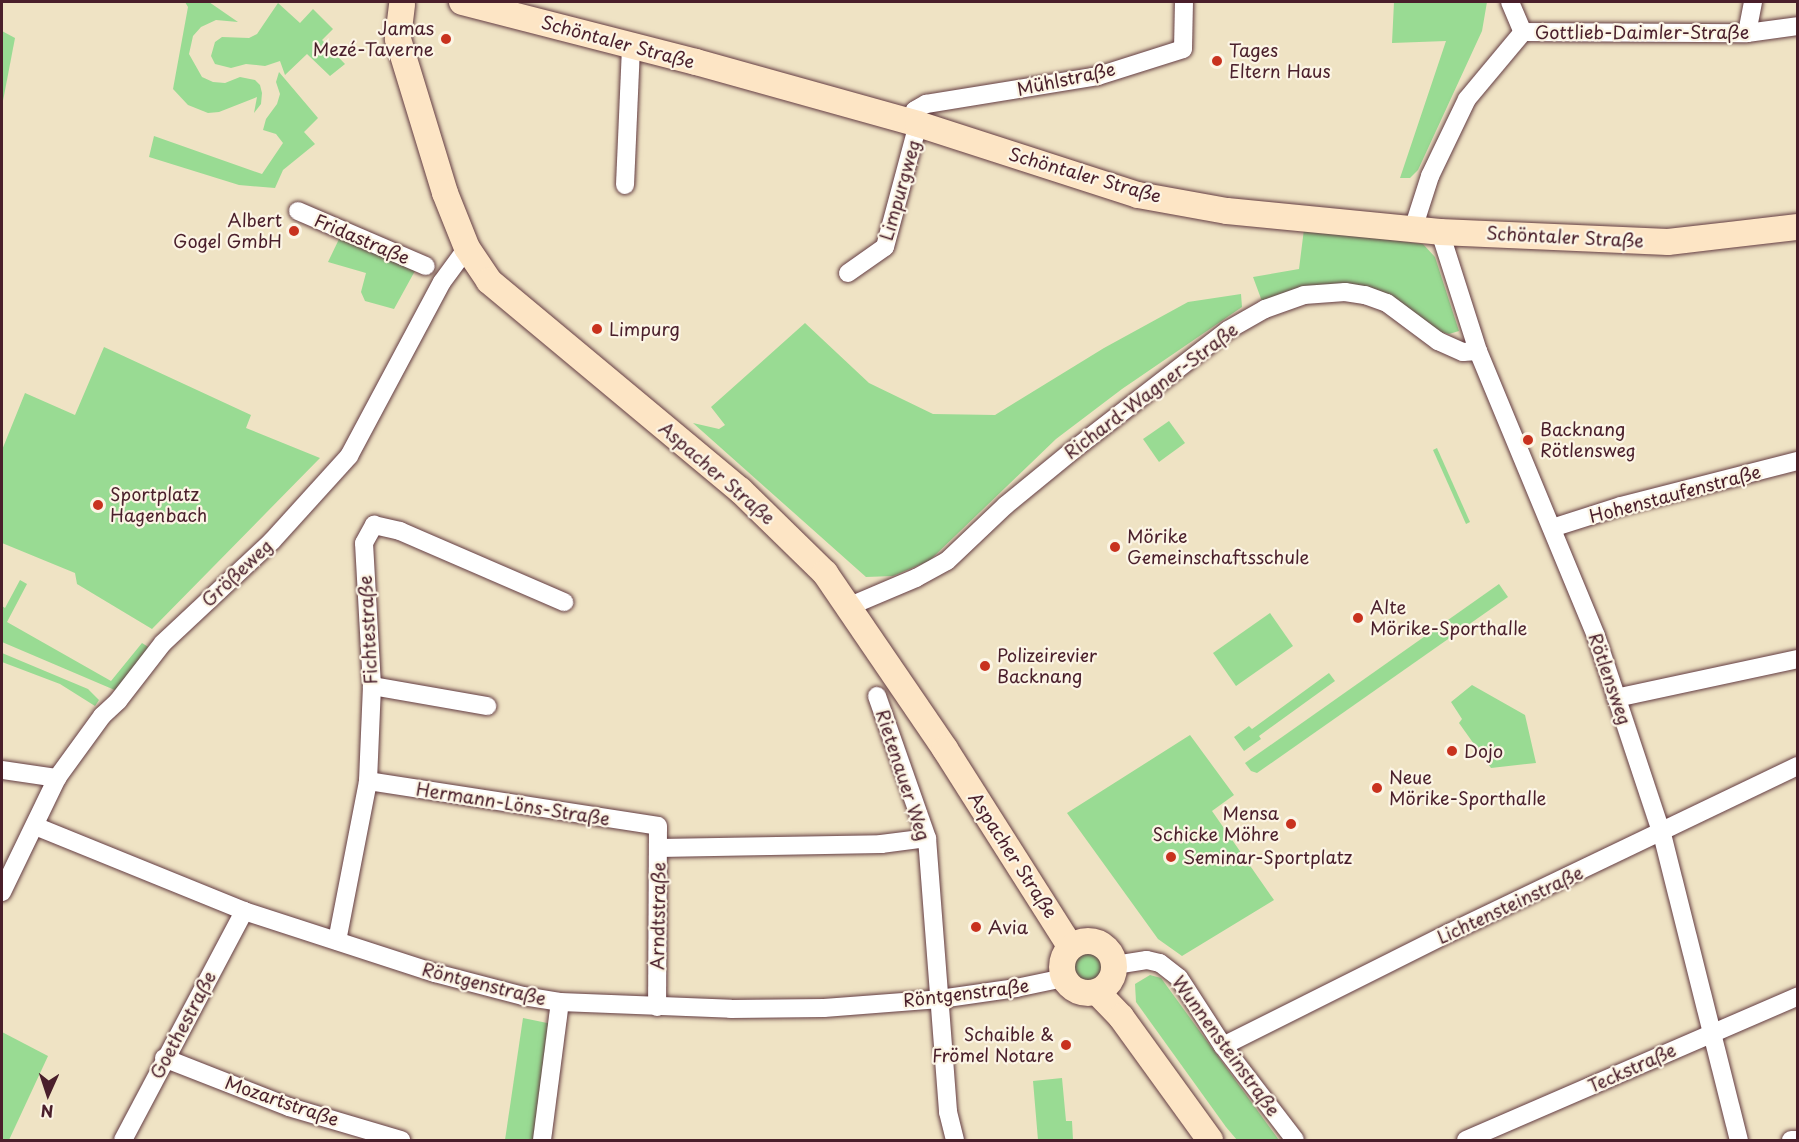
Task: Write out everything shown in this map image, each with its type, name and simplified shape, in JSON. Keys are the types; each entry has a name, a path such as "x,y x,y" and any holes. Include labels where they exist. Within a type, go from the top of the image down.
{"street":[{"name":"Schöntaler Straße","path":"462,2 631,45 913,123 1138,195 1227,211 1440,232 1668,242 1797,227"},
{"name":"Mühlstraße","path":"913,123 915,110 926,104 1098,76 1184,49 1184,2"},
{"path":"1413,229 1430,176 1467,99 1522,32 1510,2"},
{"path":"1747,33 1753,2"},
{"name":"Aspacher Straße","path":"405,3 398,39 445,193 468,248 489,281 516,307 748,497 825,573 850,606 939,740 1070,946"},
{"name":"Gottlieb-Daimler-Straße","path":"1522,32 1747,33 1797,26"},
{"path":"626,184 631,45"},
{"name":"Limpurgweg","path":"848,273 885,247 913,123"},
{"name":"Fridastraße","path":"298,211 426,266"},
{"name":"Rötlensweg","path":"1440,232 1478,351 1592,626 1662,834 1739,1140"},
{"name":"Größeweg","path":"2,892 57,778 102,716 118,701 163,643 272,541 349,456 442,282 468,248"},
{"name":"Richard-Wagner-Straße","path":"850,606 916,578 947,561 1006,505 1064,458 1228,330 1265,309 1304,295 1345,292 1365,295 1387,303 1438,341 1463,352 1478,351"},
{"name":"Hohenstaufenstraße","path":"1552,528 1621,506 1797,461"},
{"name":"Fichtestraße","path":"338,940 368,781 372,686 364,543 374,525 400,531 564,602"},
{"path":"1616,698 1797,659"},
{"path":"372,686 487,706"},
{"name":"Rietenauer Weg","path":"877,696 927,838 948,1112 955,1140"},
{"name":"Lichtensteinstraße","path":"1223,1046 1449,933 1662,834 1797,766"},
{"path":"2,770 57,778"},
{"name":"Hermann-Löns-Straße","path":"368,781 658,826"},
{"name":"Röntgenstraße","path":"35,826 244,911 435,973 523,996 560,1002 824,1008 940,999 1016,988 1064,978"},
{"name":"Arndtstraße","path":"657,1006 658,826"},
{"path":"659,848 880,844 927,838"},
{"name":"Goethestraße","path":"123,1140 164,1058 244,911"},
{"path":"1098,993 1109,984 1115,965 1111,955 1104,946 1094,942 1070,946 1062,961 1064,978 1076,991 1098,993 1121,1017 1210,1140"},
{"name":"Wunnensteinstraße","path":"1115,965 1147,960 1160,963 1170,969 1186,988 1223,1046 1295,1140"},
{"name":"Teckstraße","path":"1466,1140 1797,996"},
{"path":"542,1140 560,1002"},
{"name":"Mozartstraße","path":"164,1058 289,1107 401,1140"},
{"path":"1791,1140 1797,1140"}],"green space":[{"path":"185,2 209,2 238,22 216,20 201,27 193,36 189,54 202,77 213,82 225,83 240,77 255,80 260,85 262,93 261,104 254,113 257,97 219,112 208,113 188,105 173,89 188,7"},
{"path":"1394,2 1487,2 1482,31 1418,170 1410,178 1400,178 1446,41 1392,43"},
{"path":"278,3 300,23 313,9 333,29 322,40 345,64 330,76 307,54 285,75 280,61 265,66 246,64 231,68 215,64 211,56 215,42 222,37 249,38 257,34"},
{"path":"2,31 15,38 2,106"},
{"path":"279,72 318,118 304,132 315,144 283,170 275,188 239,185 149,157 154,136 262,174 283,143 276,134 263,130 266,119 277,104 280,94 276,82"},
{"path":"1304,229 1423,244 1435,257 1459,331 1449,334 1437,331 1380,293 1263,304 1253,277 1299,269"},
{"path":"340,237 416,269 394,309 365,301 361,292 366,273 328,262"},
{"path":"1241,294 1242,307 1122,389 1056,439 929,561 893,576 866,577 693,423 719,429 725,425 711,407 805,323 869,383 933,414 995,415 1104,348 1188,302"},
{"path":"104,347 251,415 246,428 320,458 152,629 77,584 75,573 2,543 2,450 25,393 75,415"},
{"path":"1169,421 1185,443 1159,462 1143,439"},
{"path":"1437,448 1470,522 1466,524 1433,450"},
{"path":"20,580 27,584 7,622 111,681 142,643 153,650 117,691 2,642 2,606 5,608"},
{"path":"1499,584 1508,597 1257,773 1251,771 1245,763"},
{"path":"1270,613 1293,646 1236,686 1213,653"},
{"path":"2,653 88,689 99,700 95,706 60,684 2,662"},
{"path":"1329,673 1335,681 1259,736 1261,739 1244,751 1234,737 1249,726 1252,729"},
{"path":"1472,685 1525,715 1536,763 1491,768 1459,723 1462,719 1451,702"},
{"name":"Seminar-Sportplatz","path":"1190,735 1234,795 1212,811 1274,900 1182,956 1158,939 1067,813"},
{"path":"1088,948 1102,953 1107,967 1102,981 1088,986 1074,981 1069,967 1074,953"},
{"path":"1150,975 1161,978 1279,1140 1237,1140 1226,1127 1136,1002 1135,984"},
{"path":"523,1018 552,1024 536,1140 505,1140"},
{"path":"2,1032 48,1056 9,1140 2,1140"},
{"path":"1062,1078 1066,1121 1072,1121 1073,1140 1038,1140 1033,1081"}],"place":[{"name":"Jamas Mezé-Taverne","path":"446,39"},
{"name":"Tages Eltern Haus","path":"1217,61"},
{"name":"Albert Gogel GmbH","path":"294,231"},
{"name":"Limpurg","path":"597,329"},
{"name":"Backnang Rötlensweg","path":"1528,440"},
{"name":"Sportplatz Hagenbach","path":"98,505"},
{"name":"Mörike Gemeinschaftsschule","path":"1115,547"},
{"name":"Alte Mörike-Sporthalle","path":"1358,618"},
{"name":"Polizeirevier Backnang","path":"985,666"},
{"name":"Dojo","path":"1452,751"},
{"name":"Neue Mörike-Sporthalle","path":"1377,788"},
{"name":"Mensa Schicke Möhre","path":"1291,824"},
{"name":"Seminar-Sportplatz","path":"1171,857"},
{"name":"Avia","path":"976,927"},
{"name":"Schaible & Frömel Notare","path":"1066,1045"}]}
